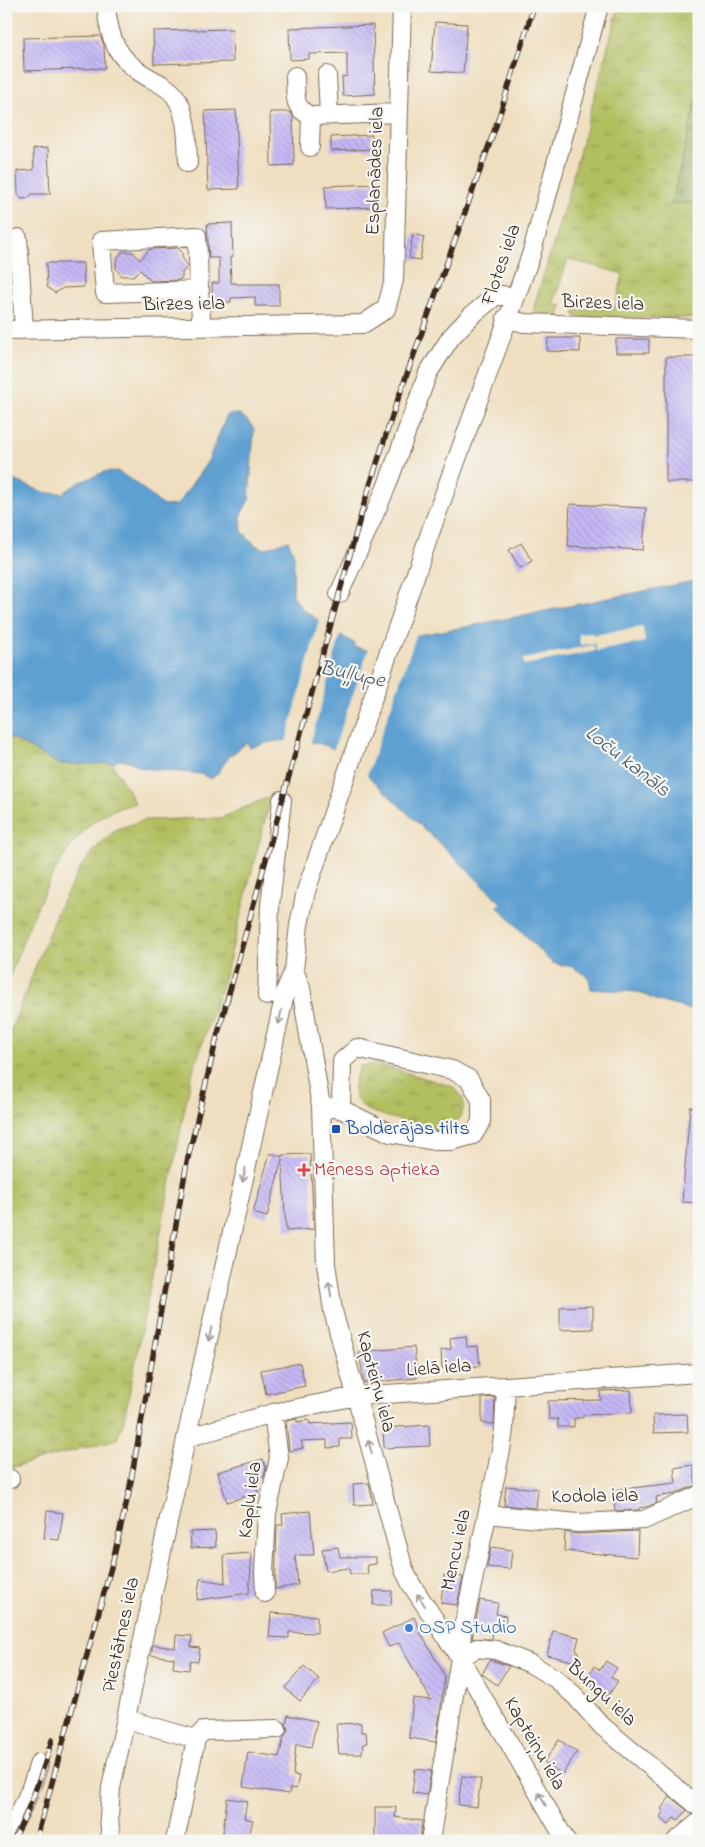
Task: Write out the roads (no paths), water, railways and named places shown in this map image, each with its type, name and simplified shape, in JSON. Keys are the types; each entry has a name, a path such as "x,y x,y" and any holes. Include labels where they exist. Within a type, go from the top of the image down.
{"street":[{"path":"106,6 111,40 122,56 132,66 174,94 182,110 186,129 188,163"},
{"name":"Esplanādes iela","path":"363,324 386,309 394,280 402,6"},
{"name":"Flotes iela","path":"306,890 430,532 530,255 599,6"},
{"path":"310,147 320,116 327,75"},
{"path":"295,76 296,104 303,113 320,116 399,113"},
{"path":"200,290 104,292 100,241 197,236 200,290 202,326"},
{"path":"15,329 18,238"},
{"path":"339,594 386,488 428,373 452,338 471,316 494,298 502,295 513,299"},
{"name":"Birzes iela","path":"506,318 524,323 699,328"},
{"name":"Birzes iela","path":"15,329 363,324"},
{"path":"267,996 270,905 282,800"},
{"name":"Kapteiņu iela","path":"306,890 299,925 294,970 301,988 321,1106 326,1264 333,1311 404,1570 411,1584 460,1658 566,1841"},
{"name":"Piestātnes iela","path":"111,1841 109,1817 111,1788 186,1438 286,989 294,970"},
{"path":"321,1106 341,1109 390,1133 434,1141 451,1141 473,1135 481,1122 481,1100 469,1079 452,1070 357,1048 342,1060 341,1109"},
{"name":"Lielā iela","path":"186,1438 273,1413 357,1396 699,1373"},
{"name":"Mencu iela","path":"430,1841 460,1658 462,1632 501,1450 506,1386"},
{"name":"Kapļu iela","path":"265,1594 264,1572 267,1514 279,1458 273,1413"},
{"name":"Kodola iela","path":"487,1514 578,1523 644,1520 699,1495"},
{"name":"Bungu iela","path":"460,1658 477,1648 496,1650 531,1664 556,1679 575,1696 602,1726 699,1807"},
{"path":"126,1719 196,1739"},
{"path":"175,1841 196,1739 203,1731 276,1729"},
{"path":"6,1835 21,1810 33,1784 39,1763"},
{"path":"676,1841 699,1822"}],"water":[{"path":"239,414 254,429 249,500 241,514 242,531 255,545 265,549 288,540 294,555 293,595 302,609 354,643 355,647 374,652 382,641 460,628 699,580 699,1012 655,1000 638,992 591,989 589,978 573,967 552,963 498,907 501,903 487,889 359,768 338,751 322,744 291,740 271,742 250,748 247,742 228,758 217,774 211,779 201,774 142,768 129,761 120,760 112,763 59,764 6,735 6,477 46,493 63,493 78,483 104,472 117,471 136,483 163,506 177,505 208,461 227,415"}],"railway":[{"path":"36,1841 113,1560 129,1492 187,1162 217,1037 364,504 393,413 497,123 534,6"},
{"path":"13,1841 35,1791 52,1740"}],"place":[{"name":"Bolderājas tilts","path":"336,1129"},
{"name":"Mēness aptieka","path":"304,1170"},
{"name":"OSP Studio","path":"409,1628"}],"water label":[{"name":"Buļļupe","path":"352,675"},
{"name":"Loču kanāls","path":"627,762"}]}
